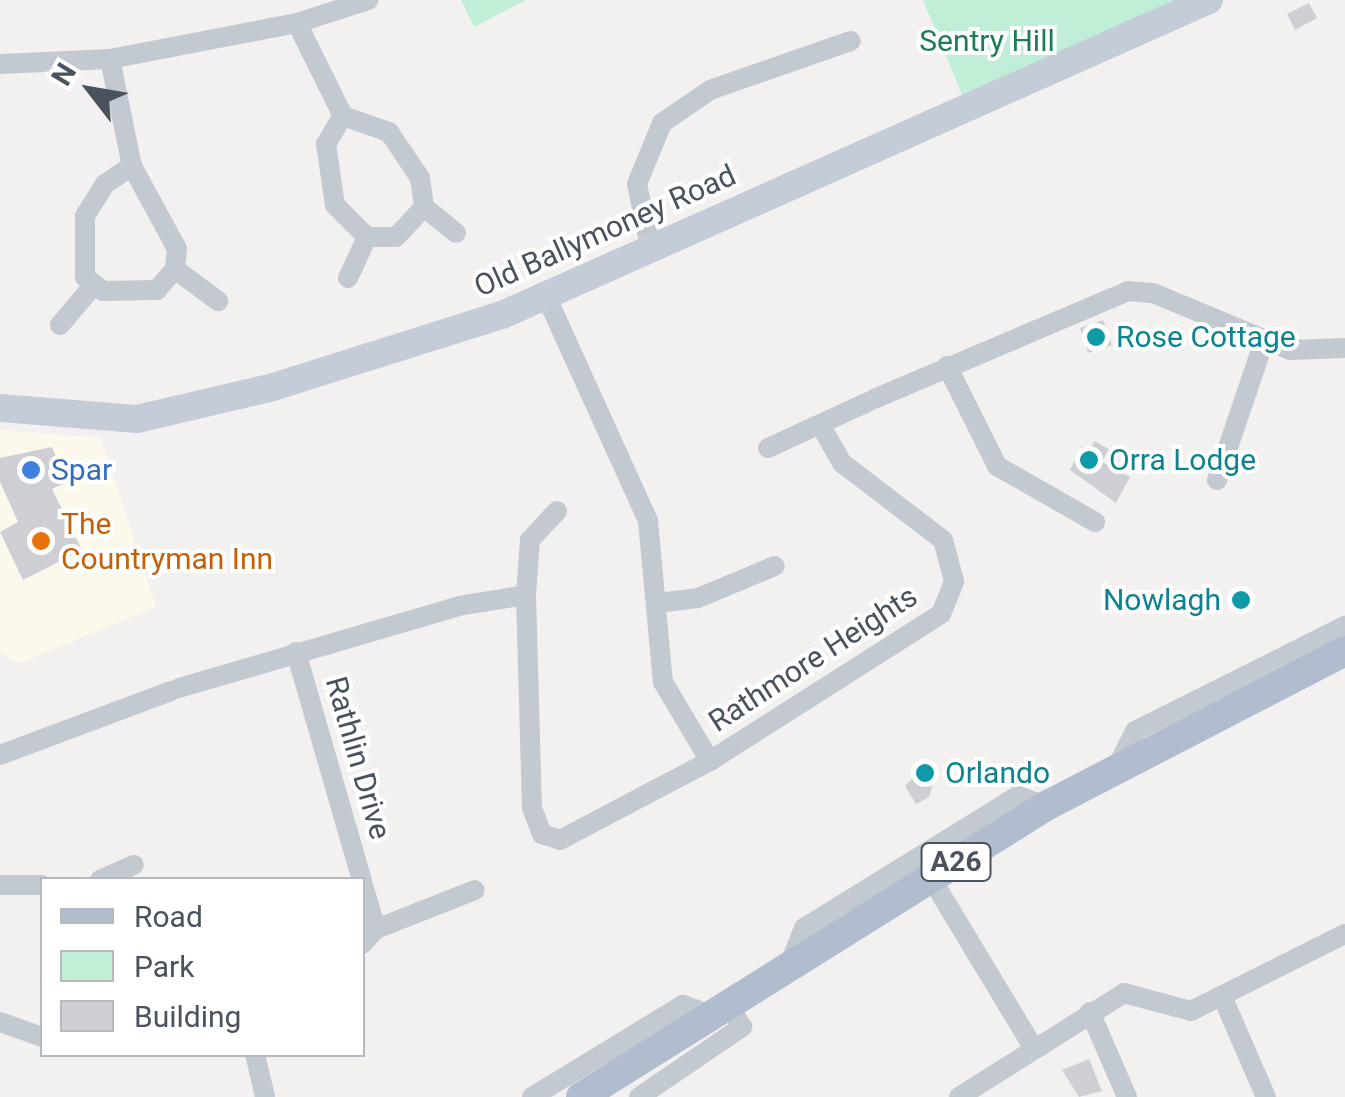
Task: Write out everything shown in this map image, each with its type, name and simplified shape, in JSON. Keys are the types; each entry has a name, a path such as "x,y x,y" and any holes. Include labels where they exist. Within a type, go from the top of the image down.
{"main road":[{"name":"A26","path":"581,1097 1046,806 1345,650"}],"street":[{"path":"0,64 110,58 298,23 368,0"},
{"name":"Old Ballymoney Road","path":"0,408 143,418 289,382 547,298 1209,0"},
{"path":"298,23 343,116 389,132 420,178 424,207 456,234"},
{"path":"651,250 637,184 662,122 710,90 851,42"},
{"path":"110,58 132,166 170,225 176,269 218,301"},
{"path":"343,116 326,144 330,186 342,217 367,237 396,237 424,207"},
{"path":"60,325 92,286 85,216 105,184 132,166"},
{"path":"348,278 367,237"},
{"path":"92,286 150,292 176,269"},
{"path":"768,448 946,366 1128,291 1153,293 1298,351 1345,348"},
{"name":"Rathmore Heights","path":"547,298 648,521 663,682 710,761"},
{"path":"1217,480 1264,340"},
{"path":"946,366 997,466 1095,522"},
{"name":"Rathmore Heights","path":"557,511 530,540 526,594 532,808 542,834 579,836 930,626 952,595 954,566 942,540 842,463 821,426"},
{"path":"658,603 698,598 775,566"},
{"name":"Rathlin Drive","path":"0,755 175,690 296,652 462,606 526,594"},
{"path":"1117,767 1134,731 1345,626"},
{"name":"Rathlin Drive","path":"296,652 361,877"},
{"path":"789,966 804,928 1018,796 1046,806"},
{"path":"107,877 134,865"},
{"path":"931,878 1034,1047"},
{"path":"0,884 40,885"},
{"name":"Rathlin Drive","path":"365,905 369,937 475,890"},
{"path":"969,1094 1034,1047 1133,990 1189,1012 1345,934"},
{"path":"1222,996 1266,1097"},
{"path":"532,1097 683,1005 720,1010 742,1028 639,1097"},
{"path":"1090,1012 1126,1097"},
{"path":"0,1022 40,1036"},
{"path":"256,1057 265,1097"}],"shaded area":[{"path":"0,430 101,438 156,607 20,663 0,653"}],"green space":[{"path":"461,0 526,0 474,27"},
{"name":"Sentry Hill","path":"923,0 1194,0 963,97"}],"building":[{"path":"1309,3 1317,18 1295,30 1287,14"},
{"name":"Rose Cottage","path":"1103,320 1112,345 1088,353 1080,328"},
{"path":"1094,441 1109,449 1102,462 1130,477 1116,503 1070,470 1082,446 1090,450"},
{"path":"52,447 67,482 52,489 82,550 23,580 0,532 18,522 0,482 0,458"},
{"name":"Orlando","path":"927,763 935,776 929,797 916,804 905,786"},
{"path":"1089,1059 1102,1091 1079,1097 1062,1070"}],"place":[{"name":"Rose Cottage","path":"1096,337"},
{"name":"Orra Lodge","path":"1089,460"},
{"name":"Spar","path":"31,470"},
{"name":"The Countryman Inn","path":"41,541"},
{"name":"Nowlagh","path":"1241,600"},
{"name":"Orlando","path":"925,773"}]}
